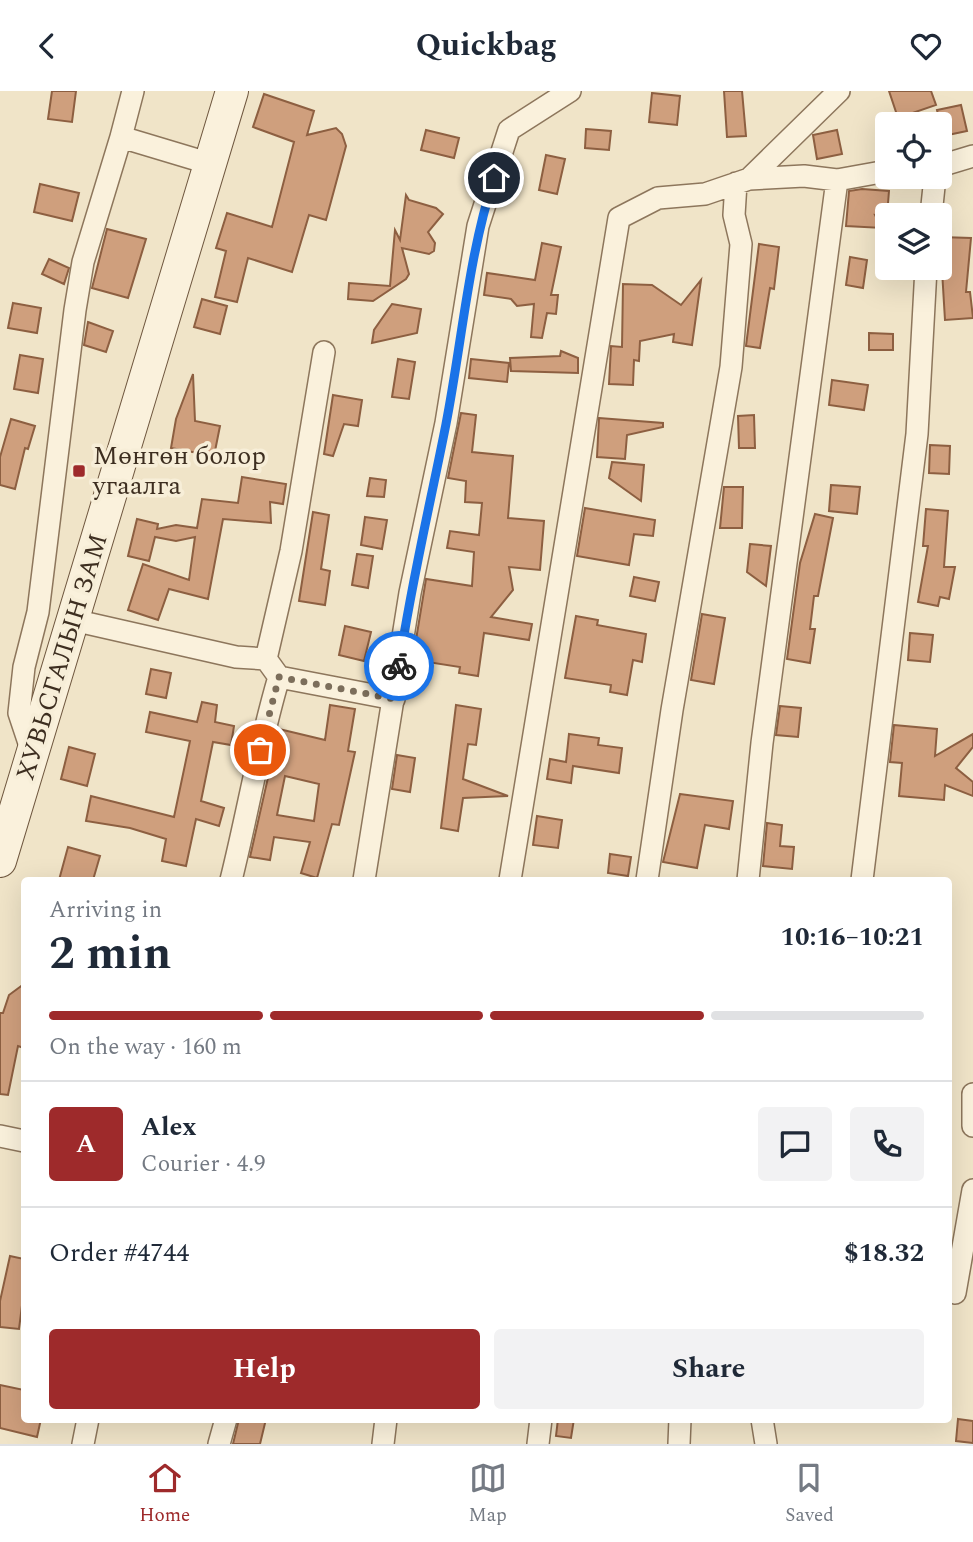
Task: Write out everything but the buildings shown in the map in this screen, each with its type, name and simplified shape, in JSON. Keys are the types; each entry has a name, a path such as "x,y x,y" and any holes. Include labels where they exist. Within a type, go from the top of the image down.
{"main road":[{"name":"ХУВЬСГАЛЫН ЗАМ","path":"0,861 232,91"}],"street":[{"path":"33,753 19,713 24,667 38,612 75,310 83,262 133,91"},
{"path":"647,877 672,710 731,367 741,244 734,215 742,181 839,91"},
{"path":"364,877 410,593 446,423 478,226 509,130 566,92"},
{"path":"121,137 211,164"},
{"path":"952,162 973,156"},
{"path":"510,877 619,218 658,198 705,194 742,181 804,176 837,180 875,173"},
{"path":"748,877 761,743 837,180"},
{"path":"862,877 917,435 925,280"},
{"path":"324,352 291,551 266,659 279,677 394,699"},
{"path":"73,620 236,657 266,659"},
{"path":"232,877 253,789 262,731 279,677"},
{"path":"973,1094 973,1125"},
{"path":"0,1136 21,1140"},
{"path":"959,1293 973,1190"},
{"path":"83,1444 87,1423"},
{"path":"219,1444 225,1423"},
{"path":"383,1444 386,1423"},
{"path":"538,1444 541,1423"},
{"path":"679,1444 680,1423"},
{"path":"763,1423 766,1444"}],"way so far":[{"path":"260,750 262,731 279,677 394,699 399,666"}],"place":[{"name":"Мөнгөн болор угаалга","path":"79,471"}],"route":[{"path":"399,666 410,593 446,423 478,226 494,178"}]}
